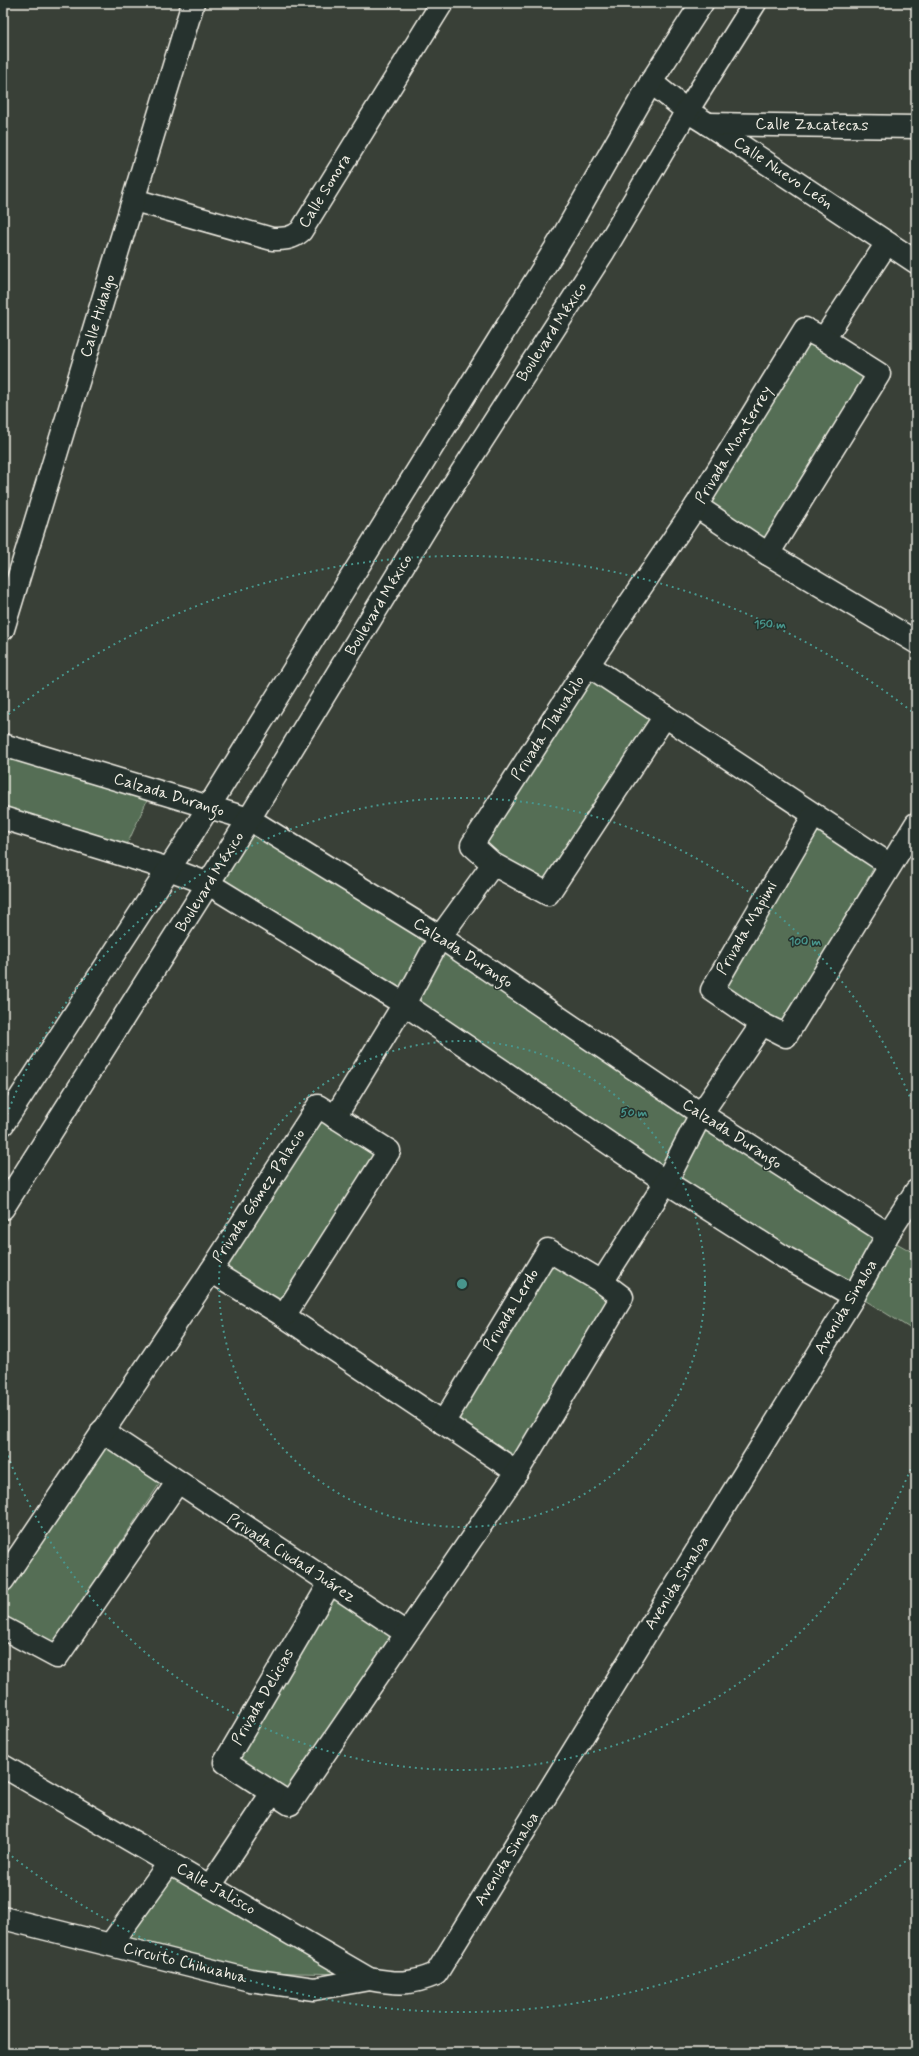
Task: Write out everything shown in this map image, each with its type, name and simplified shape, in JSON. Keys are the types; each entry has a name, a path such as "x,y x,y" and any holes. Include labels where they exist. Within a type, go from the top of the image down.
{"street":[{"name":"Calle Sonora","path":"134,200 272,239 286,239 295,236 301,231 442,3"},
{"path":"3,1124 209,806 565,233 651,82 702,3"},
{"name":"Boulevard México","path":"3,1208 209,884 427,526 604,252 687,111 755,3"},
{"name":"Calle Hidalgo","path":"3,629 134,200 188,4"},
{"name":"Calle Nuevo León","path":"651,82 687,111 916,262"},
{"name":"Calle Zacatecas","path":"708,124 916,127"},
{"path":"824,338 887,243"},
{"name":"Privada Monterrey","path":"768,554 879,374 824,338 805,329 696,506 768,554 916,642"},
{"path":"588,665 696,506"},
{"name":"Privada Tlahualilo","path":"665,716 548,894 493,864 472,845 588,665 890,865"},
{"name":"Calzada Durango","path":"3,745 249,819 440,937 701,1114 888,1234"},
{"name":"Privada Mapimi","path":"814,815 712,990 762,1024 786,1036 890,865"},
{"path":"3,818 169,869 209,884 404,1004 666,1182 784,1257 854,1296"},
{"path":"890,865 916,824"},
{"path":"335,1117 404,1004 440,937 493,864"},
{"path":"602,1282 666,1182 701,1114 762,1024"},
{"name":"Privada Gómez Palacio","path":"284,1316 389,1151 318,1106 211,1271 284,1316 517,1472"},
{"name":"Avenida Sinaloa","path":"436,1974 854,1296 888,1234 916,1191"},
{"name":"Privada Lerdo","path":"443,1423 548,1250 602,1282 622,1297 517,1472"},
{"path":"3,1580 211,1271"},
{"name":"Privada Ciudad Juárez","path":"102,1432 406,1633"},
{"path":"406,1633 517,1472"},
{"path":"4,1632 57,1657 176,1482"},
{"name":"Privada Delicias","path":"330,1583 225,1762 272,1793 290,1804 406,1633"},
{"name":"Calle Jalisco","path":"3,1766 370,1978 392,1983 417,1982 436,1974"},
{"path":"210,1886 272,1793"},
{"path":"111,1944 170,1862"},
{"name":"Circuito Chihuahua","path":"3,1918 250,1980 314,1989 370,1978"}],"green space":[{"path":"806,335 873,376 766,547 702,505"},
{"path":"588,672 657,720 546,883 478,845"},
{"path":"3,752 149,796 126,847 3,811"},
{"path":"815,822 874,867 786,1029 718,988"},
{"path":"250,827 882,1235 916,1254 916,1332 662,1174 215,883"},
{"path":"320,1116 375,1152 280,1303 218,1270"},
{"path":"549,1260 613,1298 516,1458 452,1421"},
{"path":"104,1440 160,1483 52,1646 3,1616 3,1596"},
{"path":"334,1593 392,1635 287,1790 235,1758"},
{"path":"172,1869 350,1974 248,1972 122,1938"}]}
